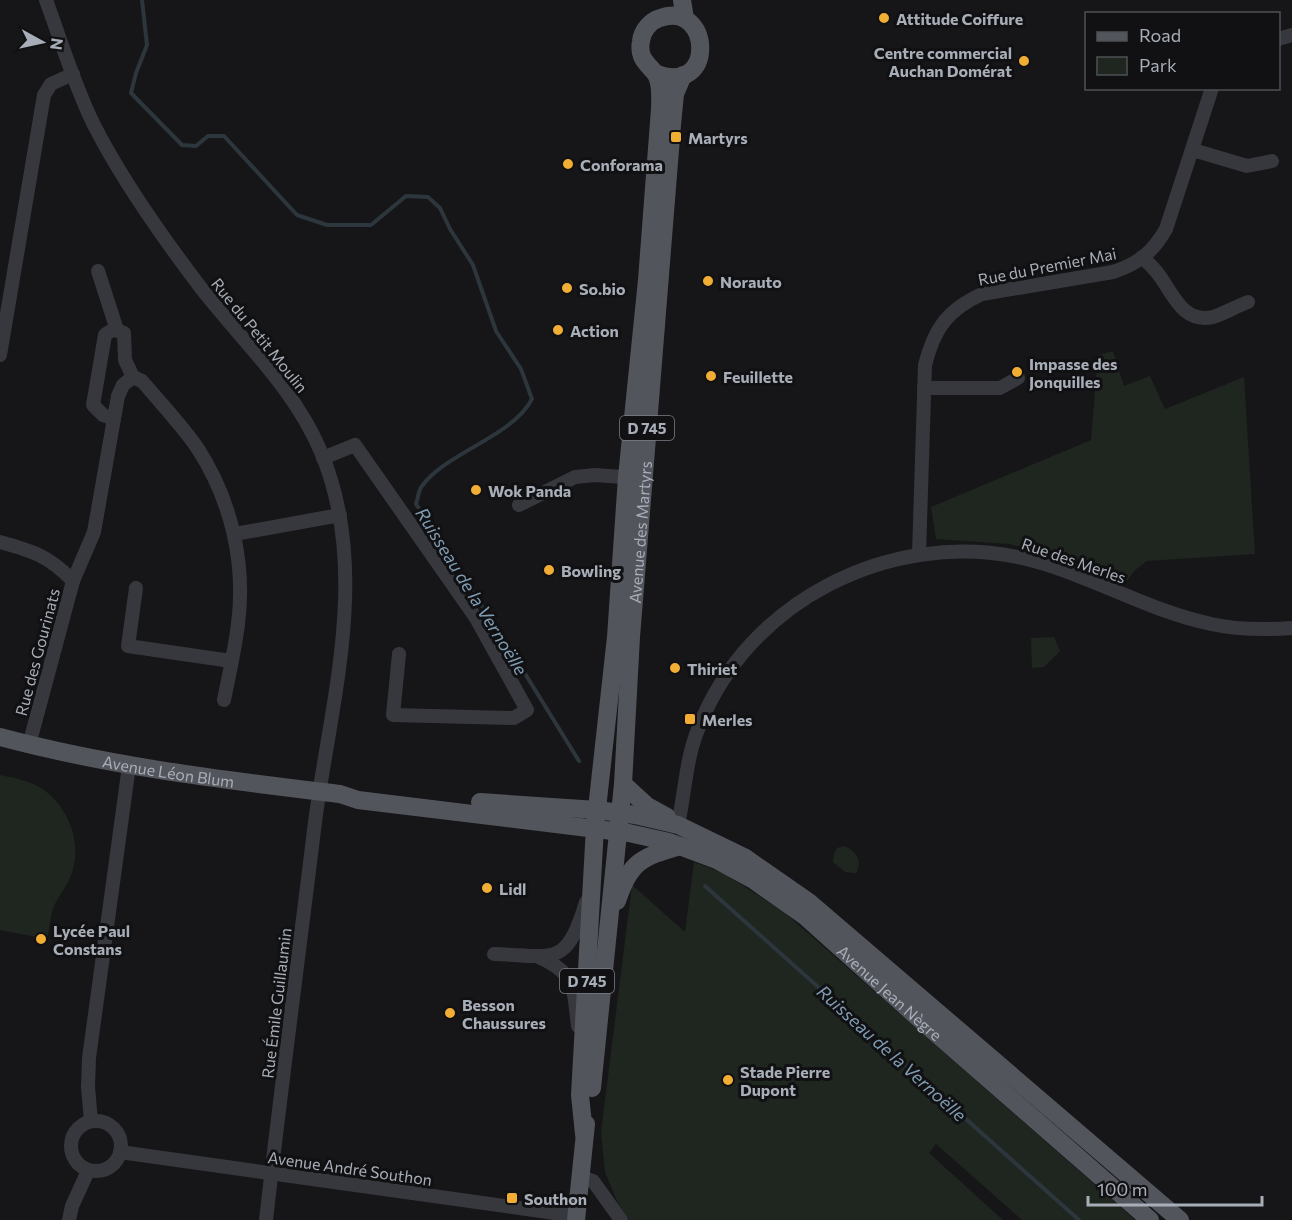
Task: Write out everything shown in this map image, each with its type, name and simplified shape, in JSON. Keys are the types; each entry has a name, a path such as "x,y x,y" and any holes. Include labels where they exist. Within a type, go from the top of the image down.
{"main road":[{"path":"682,0 685,19"},
{"path":"663,9 685,19 698,32 701,40 701,51 694,67 683,75 673,77 655,73 645,63 640,44 648,26 663,9"},
{"name":"Avenue des Martyrs","path":"619,822 631,637 635,478 660,109 659,82 655,73"},
{"name":"Avenue des Martyrs","path":"596,819 635,478 675,94 683,75"},
{"name":"Avenue Léon Blum","path":"0,737 129,766 200,777 340,794 359,791 596,819"},
{"name":"Avenue Jean Nègre","path":"623,784 668,821 744,857 810,903 1180,1220"},
{"name":"Avenue Jean Nègre","path":"596,819 619,822 668,821"},
{"name":"D 745","path":"584,1134 580,1095 596,819"},
{"path":"668,821 675,844"},
{"name":"Avenue Jean Nègre","path":"619,822 717,860 743,874 806,917 1150,1220"},
{"name":"D 745","path":"576,1218 619,822"},
{"name":"D 745","path":"608,925 624,881 631,869 639,861 675,844"}],"street":[{"name":"Rue du Petit Moulin","path":"46,0 94,123 131,187 202,290 282,385 300,410 323,458 340,515 346,581 345,620 319,791"},
{"path":"0,355 45,95 51,84 73,74"},
{"name":"Rue du Premier Mai","path":"919,554 925,365 930,343 940,326 965,302 982,294 1113,272 1132,266 1159,242 1167,229 1211,90"},
{"path":"1193,150 1247,166 1272,161"},
{"path":"1142,257 1158,273 1176,302 1190,315 1201,318 1214,316 1248,302"},
{"path":"98,271 117,330"},
{"path":"114,419 103,415 93,405 105,335 110,330 124,333 125,360 133,377 149,389 196,446 219,486 235,534 239,583 238,622 224,700"},
{"path":"74,581 94,532 118,396 123,385 133,377"},
{"path":"924,388 1000,388 1018,378"},
{"path":"323,458 355,444 476,618 527,710 514,718 393,715 399,654"},
{"path":"519,505 574,477 595,475 635,478"},
{"path":"235,534 340,515"},
{"name":"Rue des Gourinats","path":"0,542 32,550 57,564 74,581 29,745"},
{"name":"Rue des Merles","path":"668,821 684,798 690,754 698,727 740,653 840,577 894,559 919,554 962,552 1022,558 1175,614 1210,624 1239,629 1292,628"},
{"path":"136,588 128,646 231,661"},
{"path":"92,1121 88,1087 90,1058 129,766"},
{"name":"Rue Émile Guillaumin","path":"266,1220 319,791"},
{"path":"494,954 552,956 563,950 572,941 578,929 592,880"},
{"path":"535,955 559,966 569,978 574,993 582,1063"},
{"path":"92,1121 102,1121 117,1131 122,1142 120,1152 115,1163 106,1169 97,1172 88,1171 80,1166 74,1157 71,1144 82,1125 92,1121"},
{"name":"Avenue André Southon","path":"120,1152 576,1218"},
{"path":"69,1220 72,1206 88,1171"},
{"path":"580,1177 593,1181 621,1220"}],"green space":[{"path":"1113,351 1124,386 1150,376 1165,409 1244,377 1255,554 1147,561 1134,571 1127,581 1062,557 1009,544 936,539 931,507 1091,440 1098,355"},
{"path":"1054,637 1060,651 1044,667 1032,668 1031,638"},
{"path":"0,775 28,782 44,790 60,806 71,825 75,847 73,869 54,906 47,939 0,930"},
{"path":"844,846 857,857 859,864 856,873 845,872 833,862 837,848"},
{"name":"Stade Pierre Dupont","path":"694,862 725,874 785,913 1135,1220 1022,1220 936,1144 929,1153 1003,1220 629,1220 617,1201 605,1172 601,1132 632,885 685,932"}],"waterway":[{"name":"Ruisseau de la Vernoëlle","path":"142,0 147,45 131,93 182,145 196,146 208,136 224,136 297,215 327,225 371,225 406,196 428,197 440,208 450,229 473,265 496,331 521,369 532,399 523,412 510,424 433,474 421,488 416,504 579,761"},
{"name":"Ruisseau de la Vernoëlle","path":"705,886 1079,1220"}],"place":[{"name":"Attitude Coiffure","path":"884,18"},
{"name":"Centre commercial Auchan Domérat","path":"1024,61"},
{"name":"Martyrs","path":"676,137"},
{"name":"Conforama","path":"568,164"},
{"name":"Norauto","path":"708,281"},
{"name":"So.bio","path":"567,288"},
{"name":"Action","path":"558,330"},
{"name":"Impasse des Jonquilles","path":"1017,372"},
{"name":"Feuillette","path":"711,376"},
{"name":"Wok Panda","path":"476,490"},
{"name":"Bowling","path":"549,570"},
{"name":"Thiriet","path":"675,668"},
{"name":"Merles","path":"690,719"},
{"name":"Lidl","path":"487,888"},
{"name":"Lycée Paul Constans","path":"41,939"},
{"name":"Besson Chaussures","path":"450,1013"},
{"name":"Stade Pierre Dupont","path":"728,1080"},
{"name":"Southon","path":"512,1198"}]}
